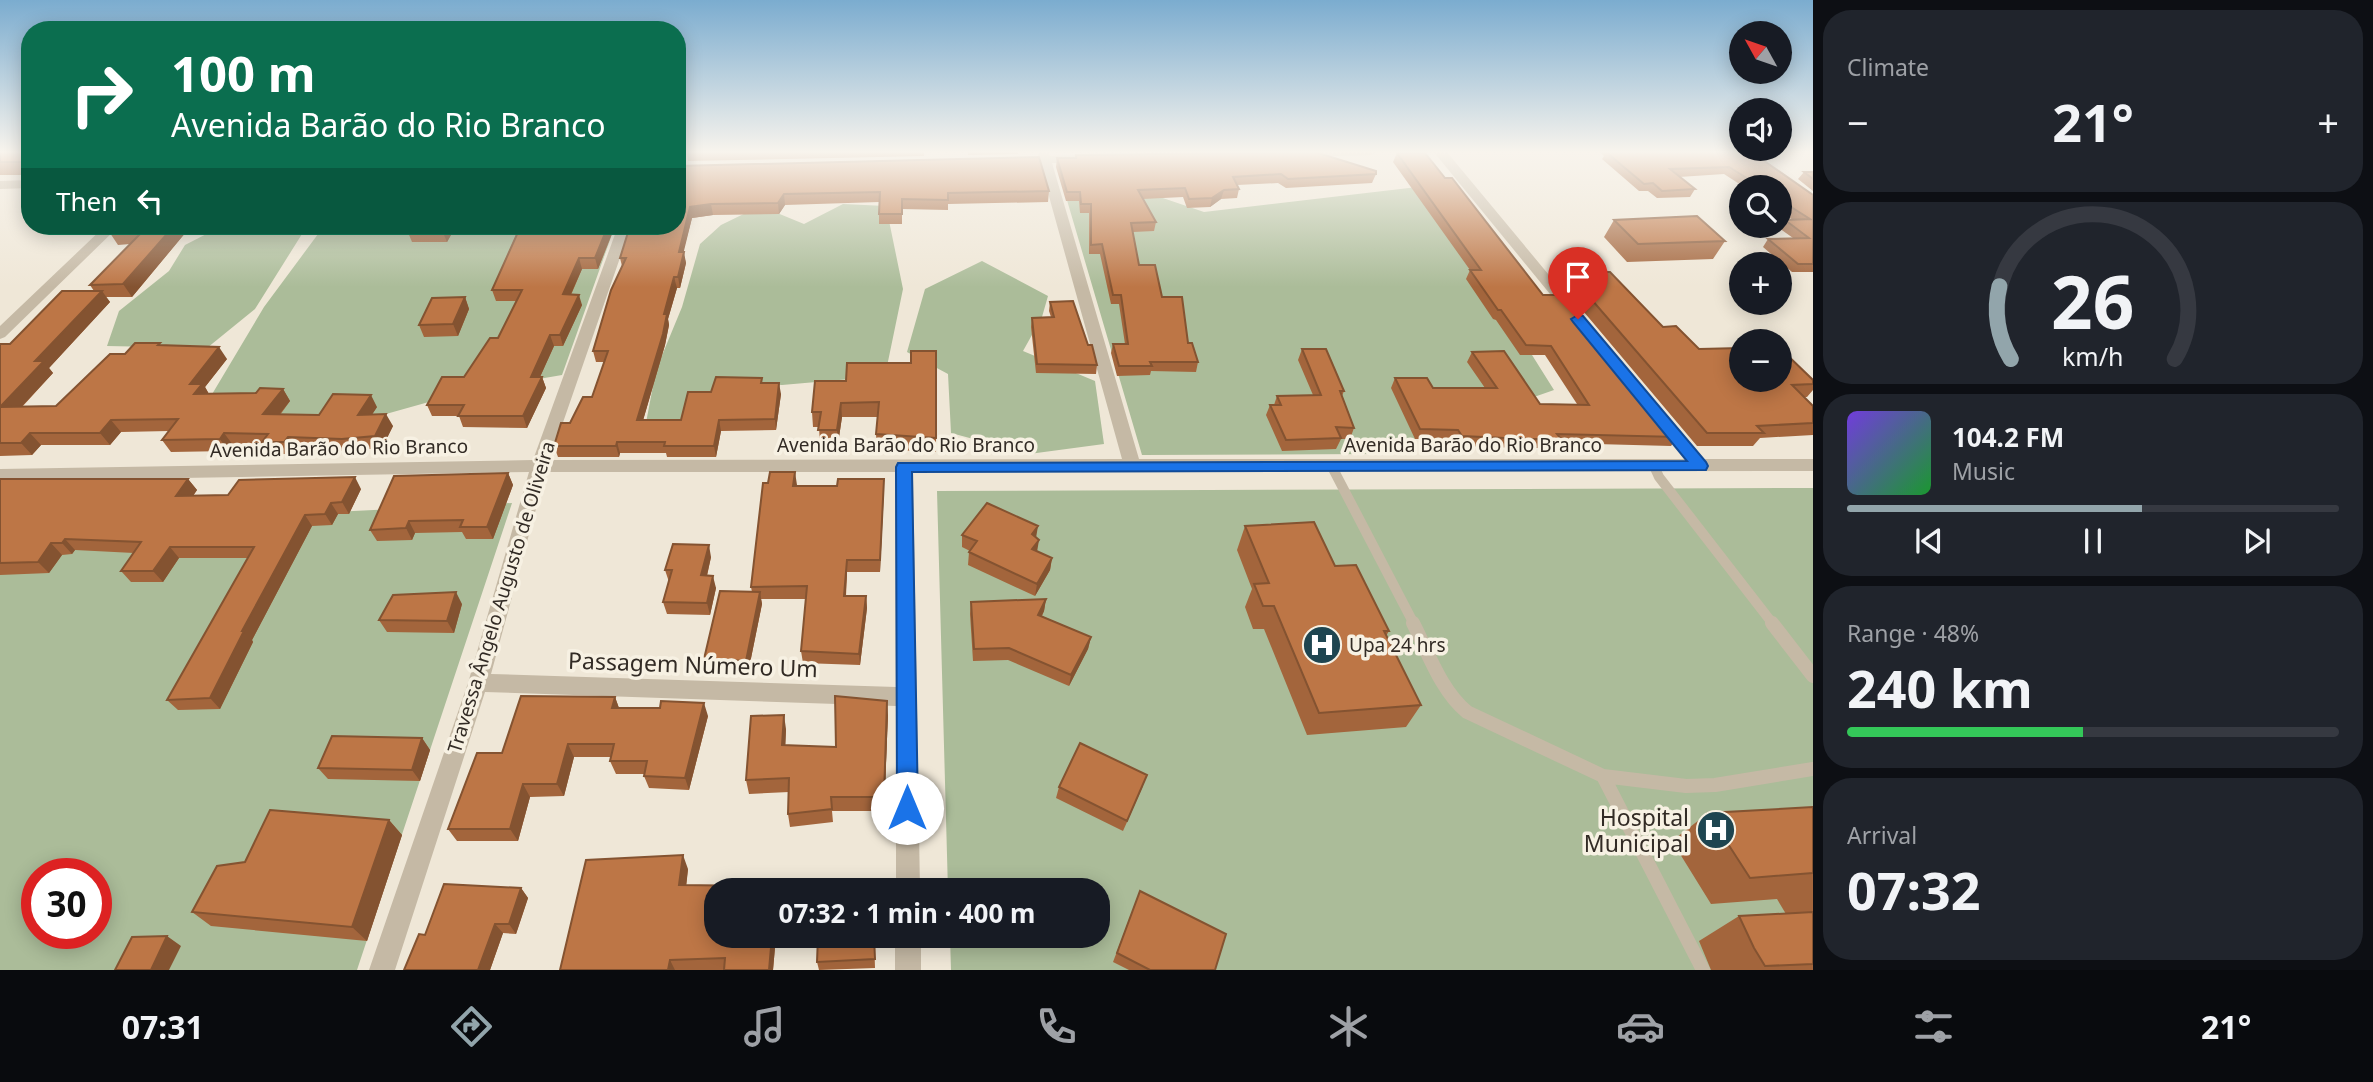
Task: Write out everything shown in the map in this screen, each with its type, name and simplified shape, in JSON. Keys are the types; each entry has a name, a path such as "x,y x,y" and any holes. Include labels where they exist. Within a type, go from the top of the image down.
{"street":[{"path":"1055,196 1132,465"},
{"path":"1476,196 1587,330"},
{"path":"0,334 103,235"},
{"name":"Travessa Ângelo Augusto de Oliveira","path":"383,970 478,683 539,466 621,235"},
{"path":"1648,403 1700,466"},
{"name":"Avenida Barão do Rio Branco","path":"0,475 539,466 1813,465"},
{"path":"904,467 908,878"},
{"name":"Passagem Número Um","path":"478,683 907,697"},
{"path":"908,948 908,970"}],"lane":[{"path":"1331,465 1455,703 1481,720 1603,776 1686,786 1715,785 1813,769"},
{"path":"1654,466 1659,477 1813,676"},
{"path":"1603,776 1703,970"}],"green space":[{"path":"1066,196 1158,196 1204,212 1338,196 1432,196 1554,390 1372,454 1142,455"},
{"path":"843,204 886,206 903,289 885,376 782,385 731,382 671,427 645,428 656,370 682,307 700,244 721,225 760,206 804,224"},
{"path":"204,235 301,235 255,309 207,348 107,346 119,311 169,271 185,245"},
{"path":"317,235 612,235 562,375 468,391 361,421 273,438 205,406 264,307"},
{"path":"982,261 1048,296 1042,317 1023,351 1095,381 1104,444 1029,454 951,433 948,374 907,352 925,289"},
{"path":"1813,488 1813,970 951,970 950,948 1110,948 1110,878 948,878 937,491"},
{"path":"512,503 357,970 0,970 0,529"}],"building":[{"path":"686,196 782,196 778,203 690,207 686,223"},
{"path":"880,196 948,196 948,200 902,199 902,214 879,214"},
{"path":"1080,196 1142,196 1156,222 1131,223 1139,265 1155,265 1162,297 1182,297 1188,343 1192,343 1198,362 1150,362 1152,366 1119,366 1113,344 1128,344 1121,295 1113,295 1102,244 1091,245 1091,204 1081,204"},
{"path":"1188,196 1215,196 1212,198 1189,199"},
{"path":"1428,196 1466,196 1543,295 1561,295 1678,437 1557,434 1561,439 1528,439 1462,436 1458,430 1420,429 1395,378 1427,378 1433,388 1497,388 1472,352 1504,351 1540,404 1589,405 1551,346 1526,345 1501,310 1498,310 1470,270 1481,270"},
{"path":"1792,196 1813,196 1813,264 1798,264 1792,259 1792,252 1784,252 1768,239 1809,238 1792,225 1792,220 1810,219 1792,208"},
{"path":"1697,216 1725,241 1638,244 1614,220"},
{"path":"139,235 166,235 123,284 90,285"},
{"path":"517,235 604,235 595,258 579,258 563,294 579,295 560,335 550,335 531,377 542,377 523,416 458,416 464,405 427,405 442,377 464,377 490,338 498,338 522,290 492,290"},
{"path":"627,235 683,235 679,252 684,252 678,277 674,277 664,314 667,314 663,334 637,420 681,420 688,392 711,392 716,377 762,378 761,383 779,383 775,419 719,420 714,446 617,442 616,446 554,446 561,423 570,423 583,397 592,397 608,351 593,351 611,290 626,258 620,258"},
{"path":"1590,256 1605,272 1610,272 1663,327 1676,326 1699,349 1729,348 1729,392 1792,392 1792,385 1813,406 1813,423 1757,426 1764,433 1707,433 1585,292 1597,292 1564,257"},
{"path":"62,291 102,291 35,361 44,361 0,407 0,344 10,344"},
{"path":"465,297 453,324 419,325 432,298"},
{"path":"1073,301 1088,345 1092,345 1097,365 1037,364 1032,318 1054,317 1050,302"},
{"path":"135,343 219,347 190,384 202,384 194,394 256,393 260,388 283,389 263,414 319,415 333,394 371,395 358,415 386,414 375,436 342,439 288,437 284,442 262,442 268,434 224,433 220,439 162,440 178,419 111,420 100,433 30,433 21,443 0,443 0,407 56,406 110,354 125,354"},
{"path":"1302,349 1326,349 1344,391 1340,391 1354,428 1336,427 1341,438 1286,440 1270,405 1281,405 1277,396 1321,395"},
{"path":"911,351 936,351 936,438 876,434 879,402 841,403 837,430 818,430 821,412 812,412 815,381 846,381 847,363 911,363"},
{"path":"1792,360 1813,380 1813,384 1792,385"},
{"path":"770,472 795,472 793,486 837,486 838,479 884,479 880,560 847,560 844,596 866,596 859,654 801,651 807,586 751,587 763,483 768,483"},
{"path":"508,473 487,527 460,527 463,520 409,521 406,528 370,530 394,476"},
{"path":"355,477 342,502 331,503 325,514 305,515 242,631 210,698 167,700 254,547 170,547 153,571 121,571 141,542 65,539 62,543 51,543 38,562 0,563 0,479 188,479 176,496 228,495 239,480"},
{"path":"987,503 1038,526 1032,534 1039,540 1032,549 1052,558 1037,584 969,552 977,541 962,535"},
{"name":"Upa 24 hrs","path":"1314,522 1335,566 1356,565 1389,631 1384,631 1421,705 1319,713 1274,606 1263,606 1254,584 1269,583 1245,526"},
{"path":"673,544 709,545 701,575 713,576 707,603 663,602 672,570 665,570"},
{"path":"720,591 760,592 746,661 704,659"},
{"path":"456,592 447,621 379,620 393,595"},
{"path":"1046,599 1038,615 1091,637 1071,675 1009,648 974,649 971,602"},
{"path":"521,696 615,697 612,708 660,708 661,701 704,703 685,778 644,776 647,761 610,761 614,744 568,744 557,784 523,784 510,829 448,829 477,753 502,753"},
{"path":"835,696 887,701 884,797 831,797 832,809 788,814 789,778 746,780 751,716 784,715 782,745 836,747"},
{"path":"332,736 422,738 412,770 318,768"},
{"path":"1080,743 1147,775 1127,821 1059,787"},
{"path":"1813,807 1813,873 1750,878 1708,813"},
{"path":"270,810 389,820 352,927 192,912 217,866 245,862"},
{"path":"683,855 679,885 704,885 704,948 771,948 769,970 724,970 725,958 670,960 668,970 560,970 586,860"},
{"path":"444,884 521,888 509,924 495,924 478,970 404,970 419,934 425,935"},
{"path":"1140,891 1226,934 1215,970 1150,970 1117,953"},
{"path":"1813,912 1813,964 1765,966 1739,916"},
{"path":"167,936 151,970 115,970 132,937"},
{"path":"818,948 875,948 875,959 817,962"}],"place":[{"name":"Upa 24 hrs","path":"1322,645"},
{"name":"Hospital Municipal","path":"1716,830"}],"route":[{"path":"907,808 904,467 1700,466 1578,319"}]}
